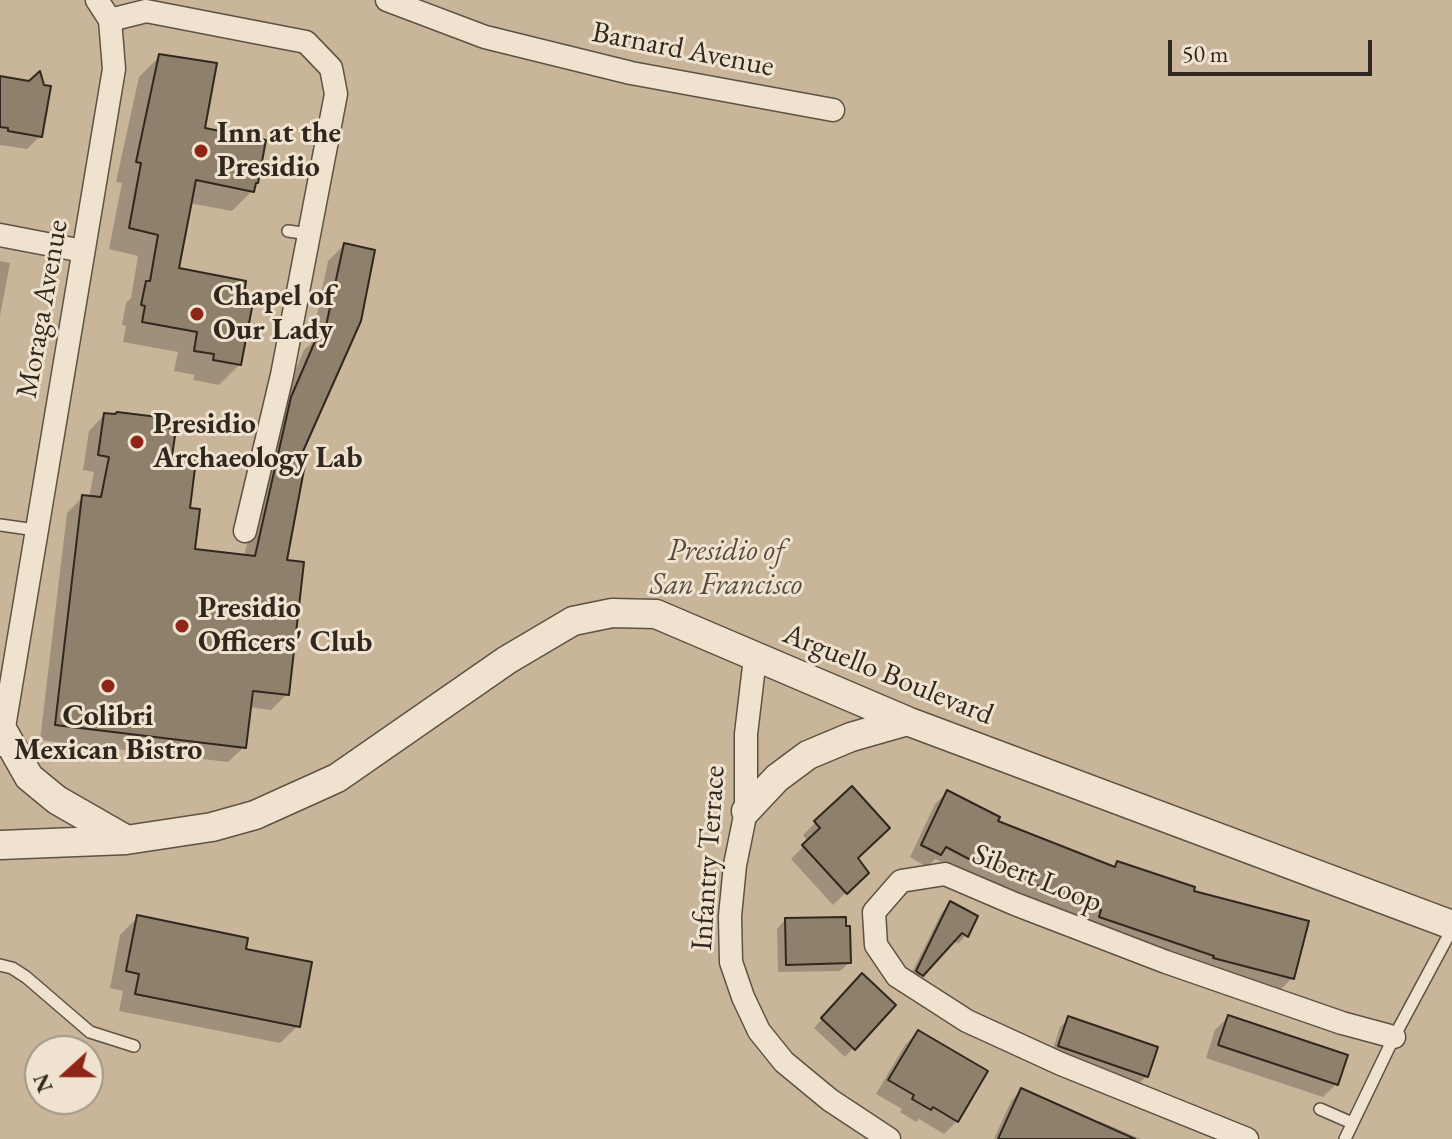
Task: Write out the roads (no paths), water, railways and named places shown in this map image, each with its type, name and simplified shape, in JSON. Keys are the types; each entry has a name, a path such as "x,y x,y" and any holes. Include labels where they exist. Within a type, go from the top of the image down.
{"street":[{"path":"97,0 110,20 146,11 306,42 331,68 336,94 299,233 282,375 245,531"},
{"name":"Barnard Avenue","path":"387,0 485,37 631,73 833,110"},
{"name":"Moraga Avenue","path":"2,740 7,658 36,530 114,69 110,20"},
{"path":"0,235 83,251"},
{"name":"Arguello Boulevard","path":"0,845 126,840 212,827 255,815 337,778 507,660 573,621 612,613 656,614 907,721 1452,927"},
{"name":"Infantry Terrace","path":"755,658 746,734 746,811 735,865 730,916 731,962 759,1031 784,1062 830,1100 889,1139"},
{"path":"746,811 777,778 808,755 851,737 907,721"},
{"path":"2,740 29,777 57,800 126,840"},
{"name":"Sibert Loop","path":"1247,1139 1061,1064 967,1021 897,976 876,945 874,912 901,881 945,874 1166,962 1342,1023 1394,1037"}],"lane":[{"path":"0,525 36,530"},
{"path":"1345,1139 1452,927"},
{"path":"0,965 26,977 90,1032 134,1046"},
{"path":"1320,1109 1352,1123"}],"place":[{"name":"Inn at the Presidio","path":"201,151"},
{"name":"Chapel of Our Lady","path":"197,314"},
{"name":"Presidio Archaeology Lab","path":"137,442"},
{"name":"Presidio Officers' Club","path":"182,626"},
{"name":"Colibri Mexican Bistro","path":"108,686"}],"park label":[{"name":"Presidio of San Francisco","path":"726,569"}]}
